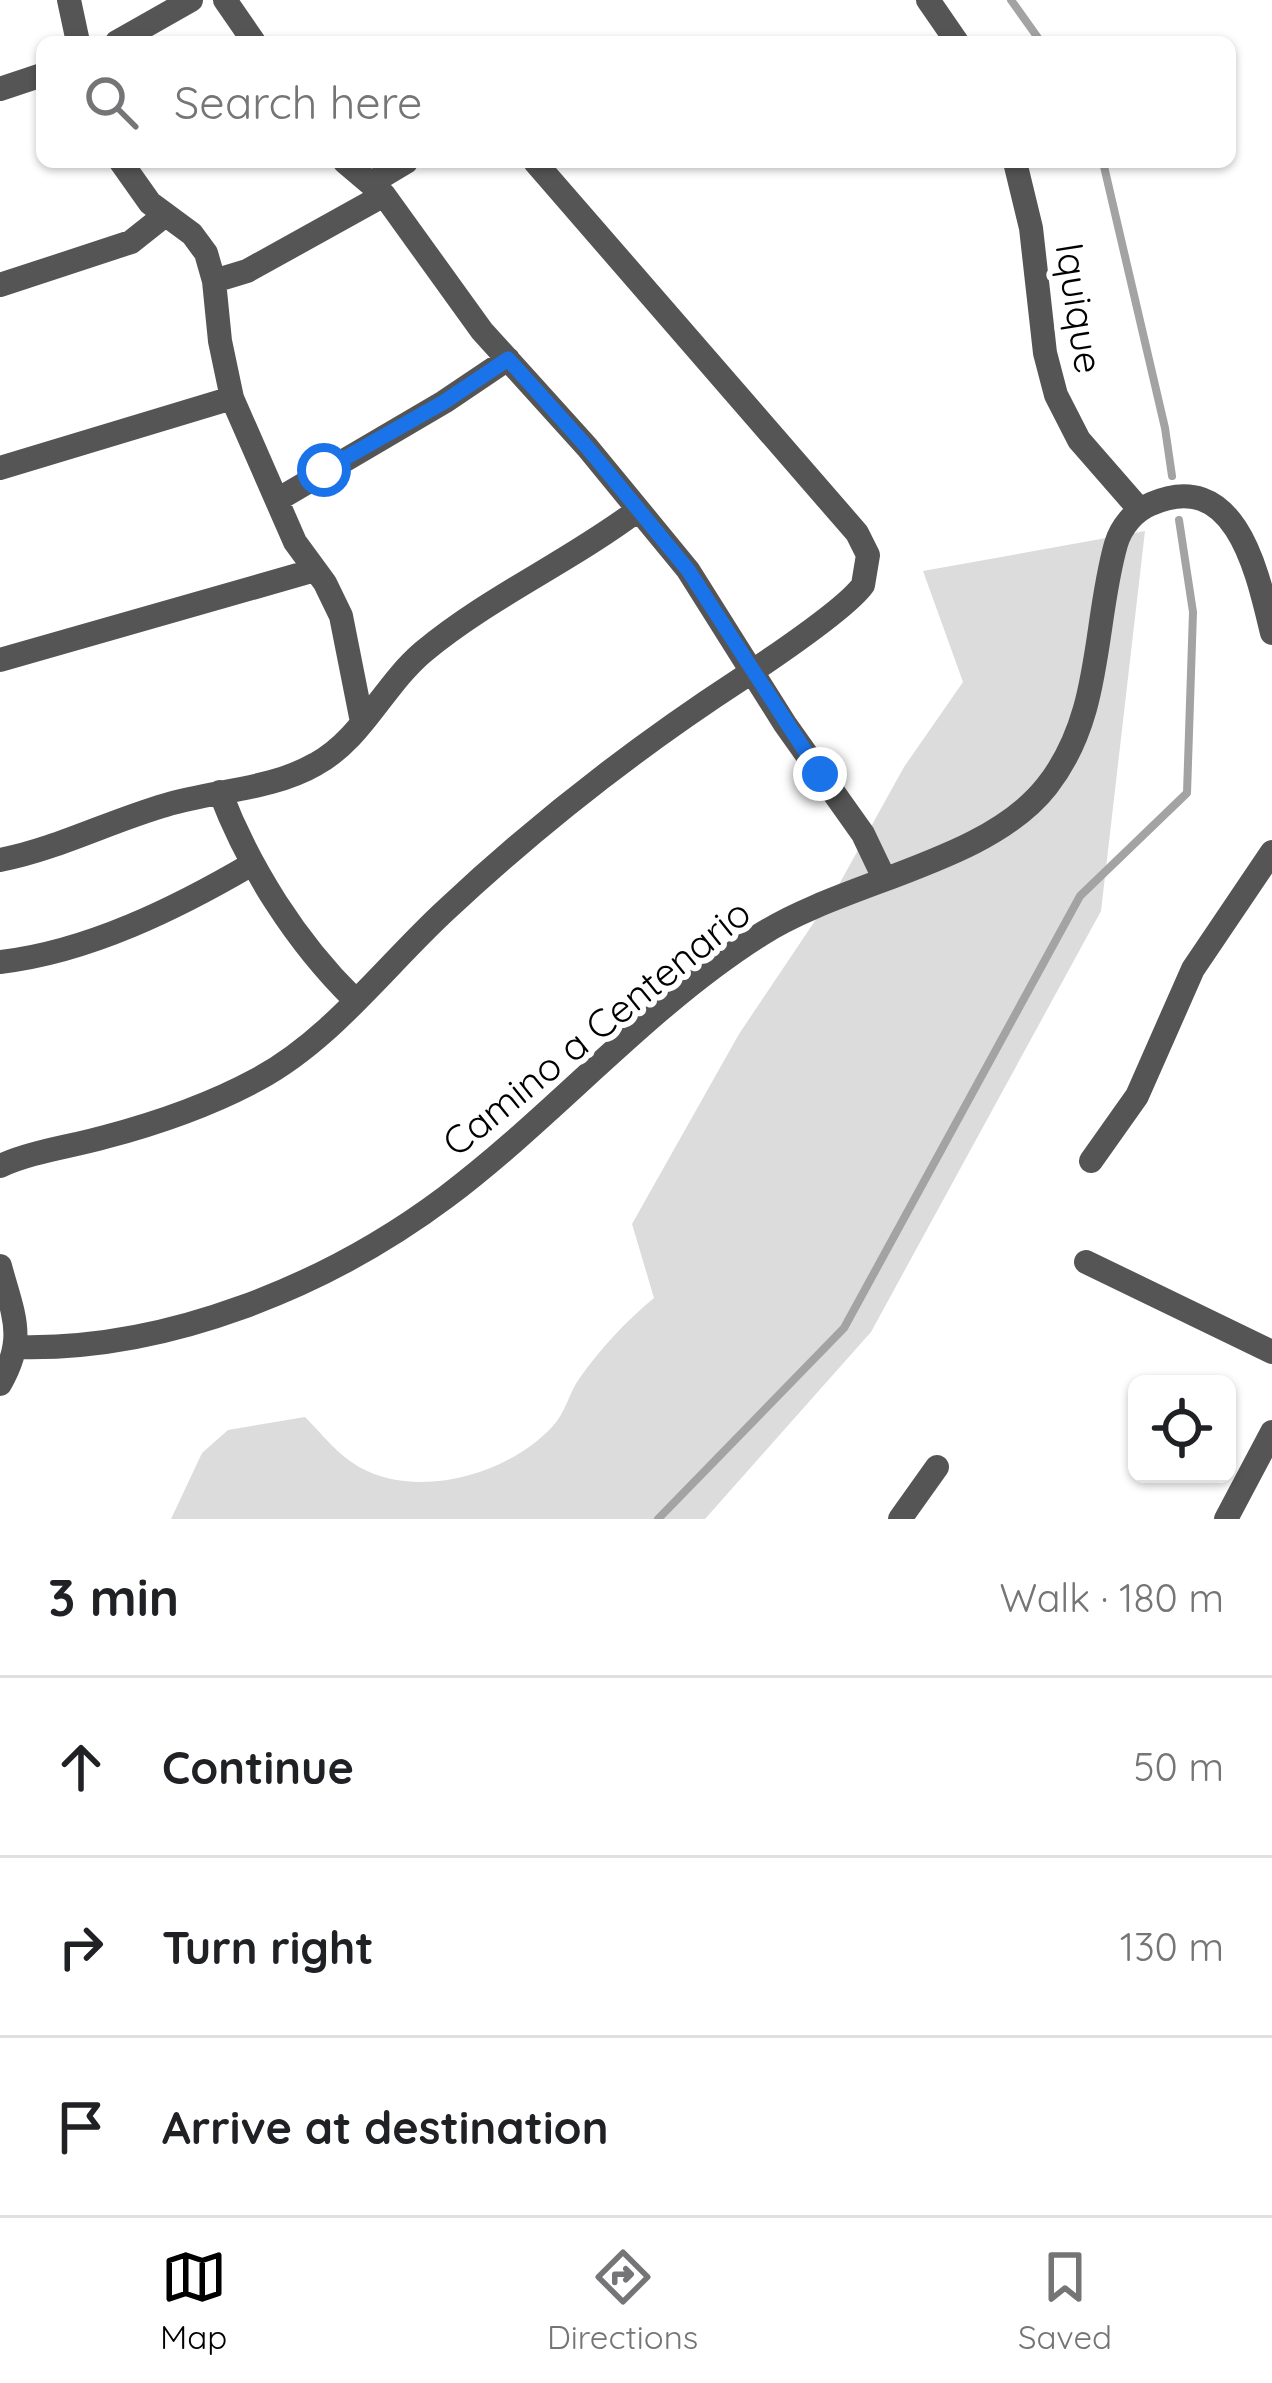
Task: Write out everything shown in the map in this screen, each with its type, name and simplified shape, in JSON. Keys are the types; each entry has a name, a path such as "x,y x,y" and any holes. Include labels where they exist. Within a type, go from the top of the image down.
{"street":[{"path":"69,0 77,36"},
{"path":"128,36 191,0"},
{"path":"225,0 250,36"},
{"path":"928,0 953,36"},
{"path":"0,89 36,77"},
{"path":"125,168 164,215 200,243 214,281 232,398 295,542 341,616 362,722"},
{"path":"352,168 378,189 458,300 712,604 752,672 863,834 884,878"},
{"path":"214,281 247,271 378,189 400,168"},
{"path":"0,1166 23,1156 114,1135 235,1091 287,1061 475,882 575,796 858,592 868,567 864,543 541,168"},
{"name":"Iquique","path":"1016,168 1034,245 1046,353 1056,395 1078,440 1140,510"},
{"path":"0,285 131,242 164,215"},
{"path":"277,500 508,359"},
{"path":"0,468 232,398"},
{"path":"1140,510 1169,498 1219,508 1252,554 1272,633"},
{"path":"0,860 161,806 303,771 337,751 404,670 442,637 638,510"},
{"name":"Camino a Centenario","path":"17,1347 80,1347 149,1336 220,1313 359,1252 448,1196 660,1012 757,936 834,895 995,831 1031,804 1059,769 1092,687 1115,546 1140,510"},
{"path":"0,660 315,570"},
{"path":"220,792 252,864 354,999"},
{"path":"1091,1160 1137,1096 1193,969 1272,852"},
{"path":"0,962 64,949 108,932 189,898 252,864"},
{"path":"1086,1262 1272,1352"},
{"path":"0,1266 17,1347 0,1384"},
{"path":"1226,1519 1272,1432"},
{"path":"900,1519 937,1467"}],"shaded area":[{"path":"1145,531 1101,911 871,1332 705,1519 171,1519 202,1453 228,1430 305,1417 359,1467 382,1477 434,1482 511,1458 552,1427 596,1357 654,1298 632,1224 739,1034 837,888 904,767 963,682 923,571"}],"waterway":[{"path":"1011,0 1037,36"},
{"path":"1104,168 1172,476"},
{"path":"658,1519 844,1328 1080,896 1187,793 1193,612 1179,520"}],"route":[{"path":"324,470 444,402 508,359 688,570 820,774"}]}
